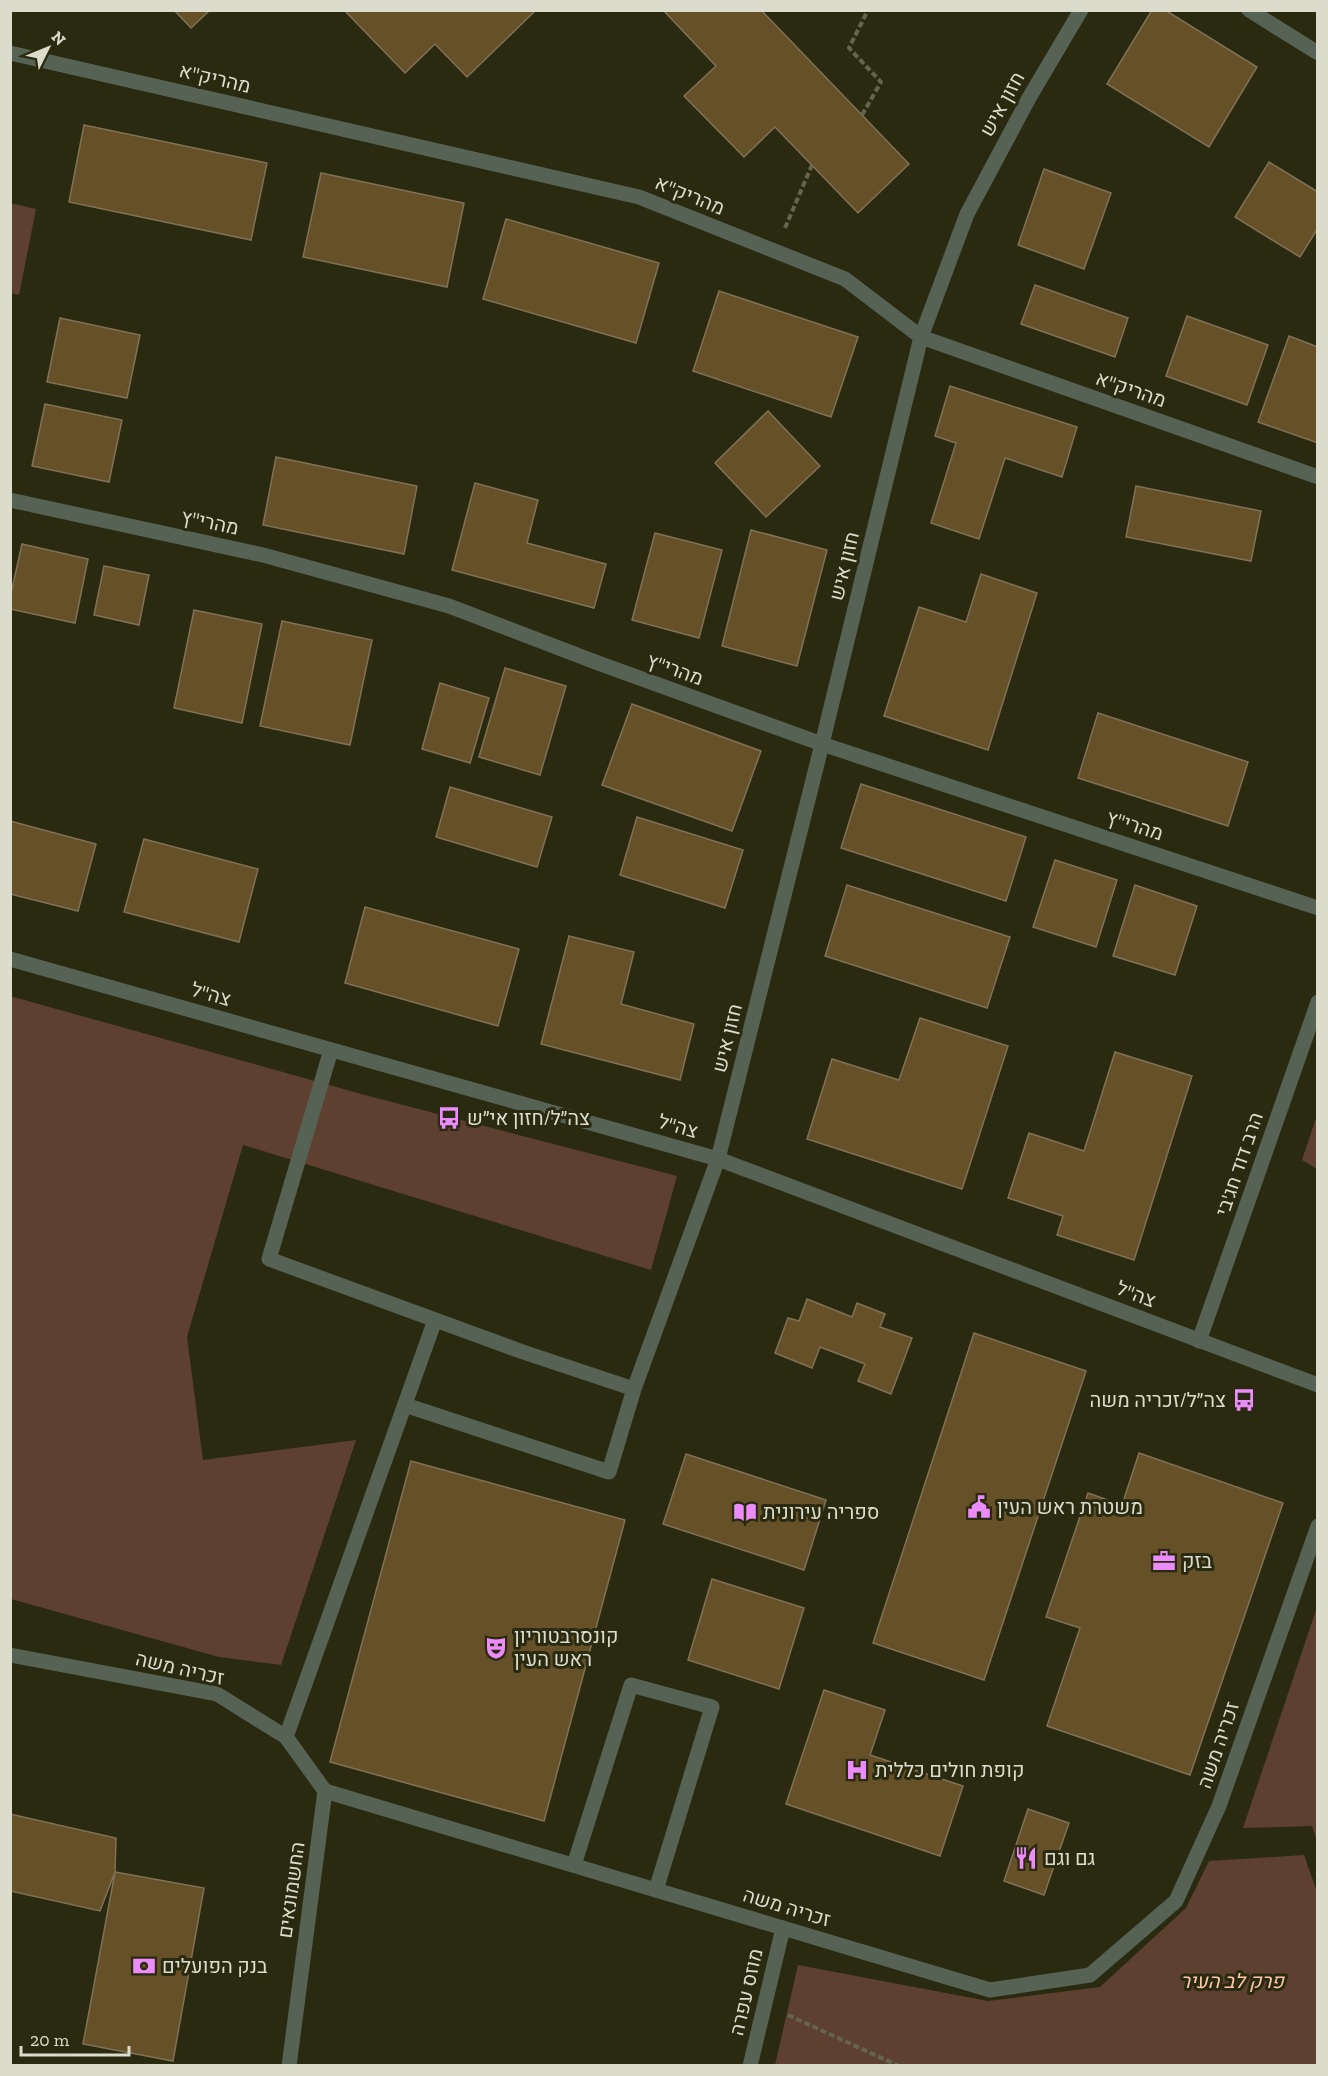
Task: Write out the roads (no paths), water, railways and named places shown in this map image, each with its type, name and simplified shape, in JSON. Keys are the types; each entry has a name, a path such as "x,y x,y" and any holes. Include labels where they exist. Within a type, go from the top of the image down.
{"street":[{"name":"חזון איש","path":"405,1405 609,1472 634,1389 718,1159 921,338 967,214 1029,98 1081,10"},
{"path":"1249,10 1317,53"},
{"name":"מהריק\"א","path":"10,53 639,197 845,279 921,338 1317,477"},
{"name":"מהרי\"ץ","path":"10,500 263,555 449,606 822,744 1317,908"},
{"name":"צה\"ל","path":"10,959 718,1159 1317,1385"},
{"name":"הרב דוד חג'בי","path":"1199,1341 1317,1002"},
{"path":"331,1050 269,1259 520,1351 634,1389"},
{"path":"286,1737 435,1320"},
{"name":"זכריה משה","path":"10,1654 217,1694 286,1737 325,1791 990,1990 1090,1975 1176,1901 1219,1806 1317,1526"},
{"path":"573,1865 631,1685 712,1707 656,1890"},
{"name":"החשמונאים","path":"289,2066 325,1791"},
{"name":"מוזס עפרה","path":"750,2066 783,1928"}],"place":[{"name":"צה״ל/חזון אי״ש","path":"449,1118"},
{"name":"צה״ל/זכריה משה","path":"1244,1400"},
{"name":"משטרת ראש העין","path":"979,1507"},
{"name":"ספריה עירונית","path":"745,1512"},
{"name":"בזק","path":"1164,1561"},
{"name":"קונסרבטוריון ראש העין","path":"496,1648"},
{"name":"קופת חולים כללית","path":"857,1770"},
{"name":"גם וגם","path":"1026,1858"},
{"name":"בנק הפועלים","path":"144,1966"}],"park label":[{"name":"פרק לב העיר","path":"1232,1981"}]}
